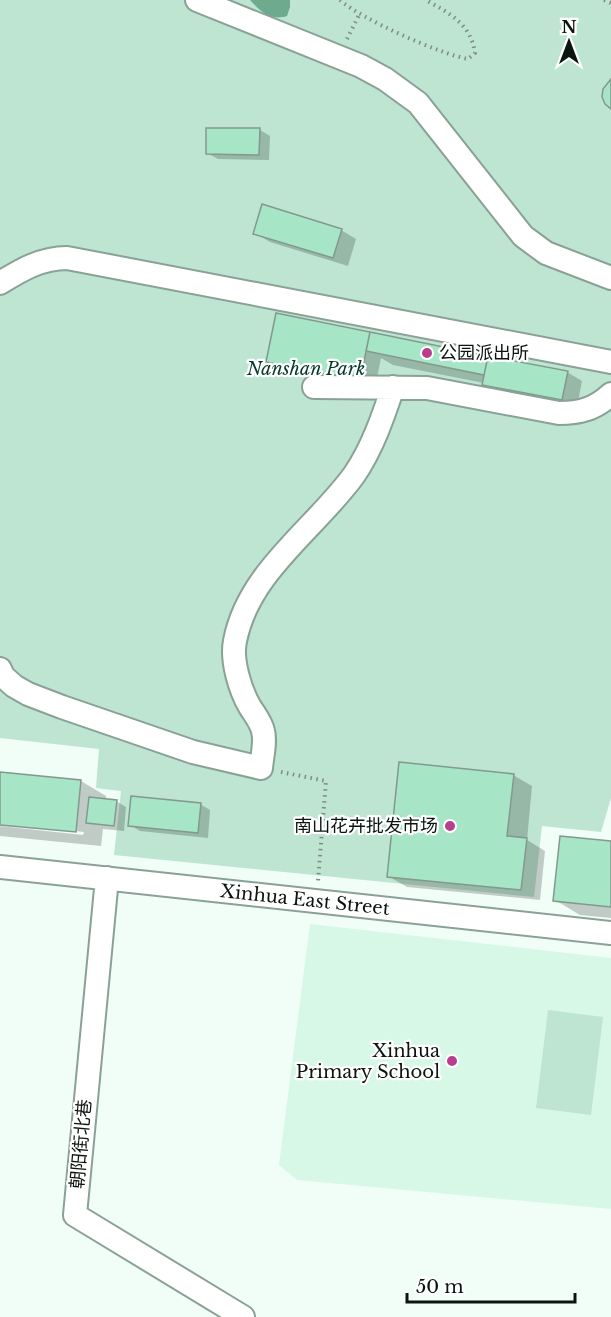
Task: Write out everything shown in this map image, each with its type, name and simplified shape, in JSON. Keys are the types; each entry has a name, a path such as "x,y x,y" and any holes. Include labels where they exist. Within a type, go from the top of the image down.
{"street":[{"path":"197,0 361,66 385,79 418,103 523,236 546,253 611,278"},
{"path":"0,283 22,269 45,260 67,258 611,362"},
{"path":"314,387 393,387 444,390 559,413 574,413 591,409 611,394"},
{"path":"1,673 14,686 28,694 160,742 261,768 263,730 247,701 238,676 235,654 234,644 241,620 255,591 276,564 353,476 374,436 393,387"},
{"name":"Xinhua East Street","path":"0,867 611,933"},
{"name":"朝阳街北巷","path":"106,878 75,1215 243,1317"}],"path":[{"path":"340,0 348,7 397,32 456,57 468,59 475,53 474,42 467,29 453,15 426,0"},
{"path":"604,0 611,3"},
{"path":"261,768 326,781 317,902"}],"shaded area":[{"path":"250,0 290,0 290,7 287,16 276,17 262,12"},
{"name":"Xinhua Primary School","path":"310,924 611,958 611,1209 297,1180 279,1165"}],"green space":[{"name":"Nanshan Park","path":"0,0 611,0 611,798 601,832 542,826 534,897 114,855 121,791 96,788 99,749 0,738"},
{"path":"548,1010 603,1017 591,1115 536,1108"}],"building":[{"path":"611,79 611,109 602,97 603,89"},
{"path":"206,128 260,128 259,155 206,154"},
{"path":"262,204 342,229 333,258 253,234"},
{"path":"276,313 370,332 360,381 266,362"},
{"name":"公园派出所","path":"370,332 488,356 484,375 366,351"},
{"path":"488,356 568,371 562,400 482,385"},
{"name":"南山花卉批发市场","path":"399,762 514,774 507,836 527,838 521,890 387,877"},
{"path":"0,772 81,780 76,832 0,825"},
{"path":"131,796 201,803 198,833 128,826"},
{"path":"89,797 117,800 114,826 86,823"},
{"path":"560,836 611,841 611,907 553,901"}],"place":[{"name":"公园派出所","path":"427,353"},
{"name":"南山花卉批发市场","path":"450,826"},
{"name":"Xinhua Primary School","path":"452,1061"}]}
